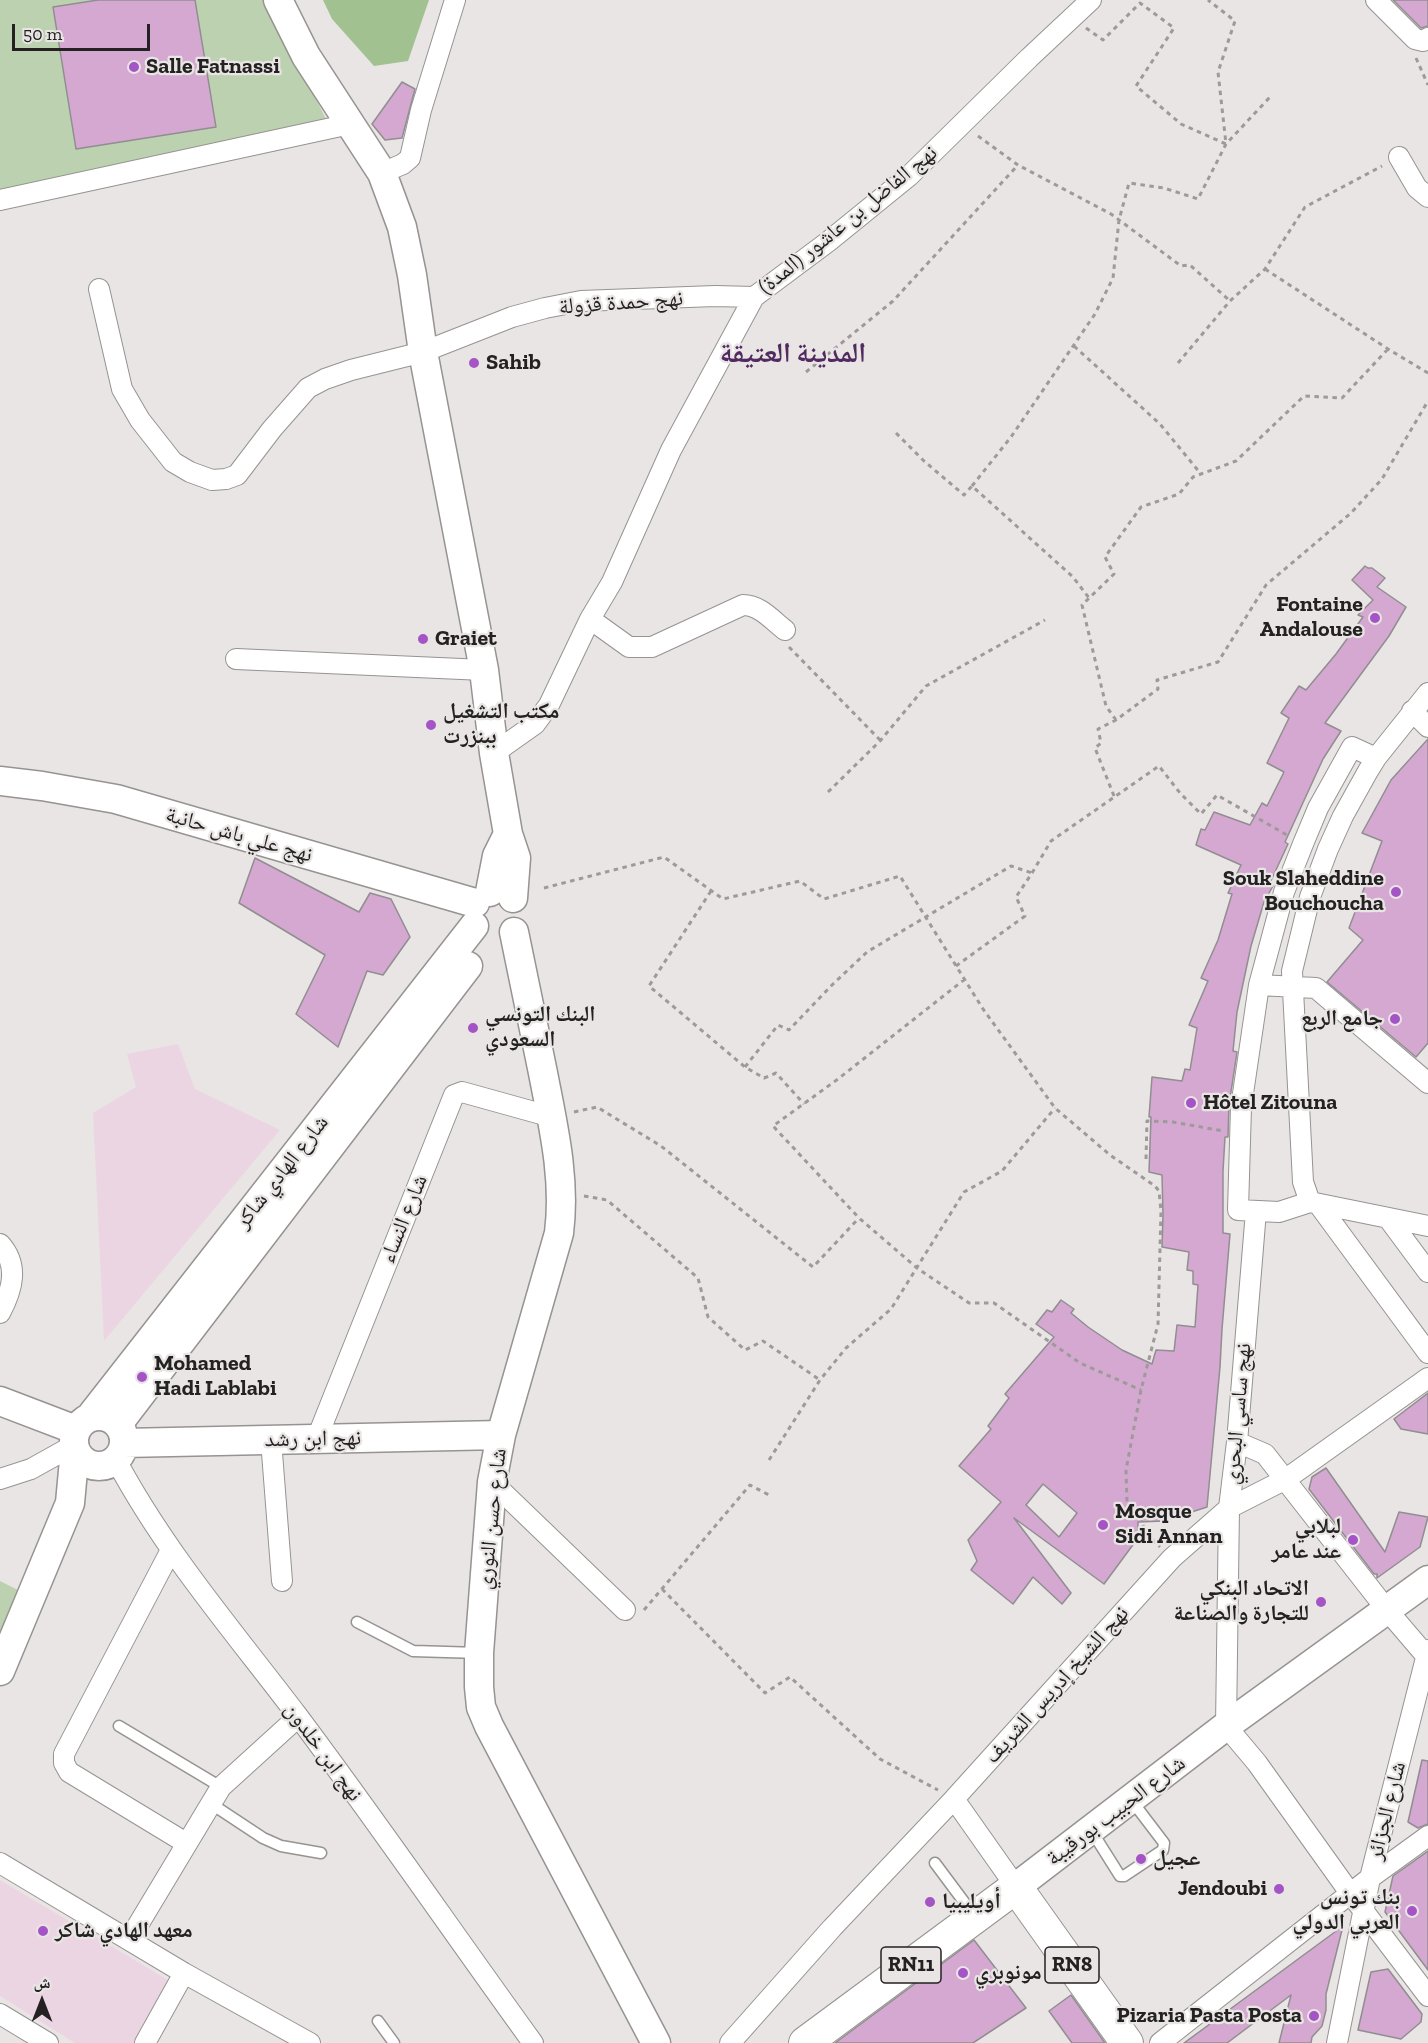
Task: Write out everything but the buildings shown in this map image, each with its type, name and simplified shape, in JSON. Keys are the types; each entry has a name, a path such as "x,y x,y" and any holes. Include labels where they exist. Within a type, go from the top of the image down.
{"main road":[{"name":"شارع الحبيب بورقيبة","path":"805,2043 1016,1887"},
{"name":"RN8","path":"1016,1887 1127,2043"}],"street":[{"name":"شارع حسن النوري","path":"278,0 306,56 382,173 402,228 412,275 423,352 484,670 494,753 508,834 516,858 492,915 552,1117 561,1192 562,1210 559,1233 501,1435 492,1482 479,1653 481,1707 489,1726 659,2042"},
{"path":"382,173 411,158 421,110 455,0"},
{"name":"نهج الفاضل بن عاشور (المدة)","path":"494,753 535,724 549,705 590,619 612,582 671,450 754,297 829,241 909,176 1091,0"},
{"path":"1376,0 1421,38"},
{"path":"0,200 350,124"},
{"path":"1399,157 1417,188 1428,197"},
{"name":"نهج حمدة قزولة","path":"99,289 122,389 140,420 173,462 190,472 212,480 237,475 272,429 308,388 351,370 423,352 512,317 581,301 715,296 754,297"},
{"path":"590,619 629,647 638,648 652,647 743,604 752,604 785,630"},
{"path":"236,659 484,670"},
{"path":"1428,693 1376,758 1343,816 1313,887 1292,971 1303,1182 1314,1204 1428,1353"},
{"path":"1412,711 1428,728"},
{"name":"نهج ساسي البحري","path":"1226,1726 1229,1508 1237,1442 1247,1210 1240,1134 1241,1107 1259,985 1284,892 1318,808 1352,747 1376,758"},
{"name":"نهج علي باش حانبة","path":"0,781 116,799 492,915"},
{"name":"شارع الهادي شاكر","path":"79,1436 492,915"},
{"name":"شارع الهادي شاكر","path":"70,1503 116,1448 492,915"},
{"path":"1259,985 1316,988 1428,1083"},
{"name":"شارع النساء","path":"318,1438 454,1095 462,1092 552,1117"},
{"path":"1247,1210 1279,1212 1314,1204 1428,1226"},
{"path":"1388,1218 1428,1272"},
{"path":"0,1244 12,1261 12,1274 7,1300 0,1313"},
{"name":"نهج الشيخ إدريس الشريف","path":"730,2043 832,1928 954,1799 1172,1558 1229,1508 1286,1479 1428,1378"},
{"path":"0,1401 79,1436"},
{"path":"0,1479 31,1468 79,1436 100,1416 110,1419 116,1448 97,1466 88,1464 80,1458 79,1436"},
{"name":"نهج ابن رشد","path":"116,1448 318,1438 501,1435"},
{"path":"0,1671 70,1503 79,1436"},
{"path":"271,1440 282,1581"},
{"path":"1237,1442 1265,1454 1387,1610 1428,1655"},
{"name":"نهج ابن خلدون","path":"116,1448 135,1496 171,1550 298,1717 533,2043"},
{"path":"492,1482 625,1610"},
{"path":"171,1550 64,1754 64,1763 69,1772 186,1843"},
{"name":"شارع الحبيب بورقيبة","path":"1016,1887 1226,1726 1428,1580"},
{"name":"شارع الجزائر","path":"1337,2043 1370,1878 1428,1655"},
{"path":"129,1940 216,1795 298,1717"},
{"path":"1226,1726 1257,1763 1350,1893 1428,1996"},
{"path":"954,1799 1016,1887"},
{"path":"1160,2043 1350,1893 1428,1836"},
{"path":"0,1863 184,1973 310,2043"},
{"path":"145,2043 184,1973"},
{"path":"0,2014 48,2043"}],"lane":[{"path":"357,1622 413,1651 479,1653"},
{"path":"119,1726 216,1795 263,1838 281,1846 321,1853"},
{"path":"1091,1830 1120,1876 1124,1876 1163,1850 1164,1844 1131,1800"},
{"path":"935,1863 975,1917"},
{"path":"378,2021 394,2043"}],"path":[{"path":"1208,0 1235,21 1218,72 1226,144"},
{"path":"1072,17 1103,40 1140,3 1174,28 1136,86 1181,124 1226,144"},
{"path":"1421,38 1414,54 1428,85"},
{"path":"896,433 964,495 1011,437 1095,314 1113,278 1119,220 1129,183 1164,189 1198,199 1226,144 1269,97"},
{"path":"962,124 1018,165 1119,220 1181,266 1190,265 1230,301"},
{"path":"1178,363 1230,301 1265,269 1305,207 1399,157"},
{"path":"806,372 893,301 1018,165"},
{"path":"1265,269 1428,373"},
{"path":"1074,346 1160,424 1201,474"},
{"path":"1116,720 1106,706 1082,605 1114,574 1105,557 1141,507 1179,494 1193,477 1236,461 1304,396 1342,398 1388,349"},
{"path":"1114,796 1095,748 1101,743 1098,729 1116,720 1158,689 1157,680 1218,662 1266,585 1352,513 1382,479 1428,401"},
{"path":"972,486 1073,577 1089,598"},
{"path":"828,792 880,741 926,686 1045,620"},
{"path":"785,630 789,649 880,741"},
{"path":"956,966 1025,916 1016,897 1051,841 1159,766 1180,793 1201,814 1218,795 1303,844"},
{"path":"544,888 664,857 723,899 800,881 824,899 900,876 983,1009 1055,1108 1110,1155 1159,1191 1161,1211 1158,1324 1141,1390 1126,1470 1127,1503 1139,1509 1145,1533 1172,1558"},
{"path":"745,1067 778,1025 789,1030 867,952 1011,866 1032,873"},
{"path":"711,891 649,986 745,1067 764,1078 776,1073 804,1104"},
{"path":"965,979 838,1079 773,1126 860,1218 917,1268 969,1303 994,1303 1080,1363 1141,1390"},
{"path":"552,1117 597,1107 661,1146 813,1267 860,1218"},
{"path":"770,1460 820,1380 846,1348 891,1310 964,1192 1002,1171 1055,1108"},
{"path":"1146,1159 1147,1121 1173,1122 1240,1134"},
{"path":"561,1192 607,1200 698,1278 708,1317 745,1350 763,1341 820,1380"},
{"path":"625,1610 643,1611 750,1485 769,1495"},
{"path":"662,1589 765,1693 790,1677 880,1759 954,1799"}],"shaded area":[{"path":"178,1044 195,1089 280,1130 104,1341 93,1113 136,1087 127,1054"},
{"name":"معهد الهادي شاكر","path":"0,1880 173,1983 138,2043 75,2043 0,1996"}],"green space":[{"path":"0,0 266,0 326,119 0,192"},
{"path":"323,0 429,0 408,61 374,66 332,19"},
{"path":"0,1581 18,1590 0,1633"}],"place":[{"name":"Salle Fatnassi","path":"134,67"},
{"name":"Sahib","path":"474,363"},
{"name":"Fontaine Andalouse","path":"1375,618"},
{"name":"Graiet","path":"423,639"},
{"name":"مكتب التشغيل ببنزرت","path":"431,725"},
{"name":"Souk Slaheddine Bouchoucha","path":"1396,892"},
{"name":"جامع الربع","path":"1395,1019"},
{"name":"البنك التونسي السعودي","path":"473,1028"},
{"name":"Hôtel Zitouna","path":"1191,1103"},
{"name":"Mohamed Hadi Lablabi","path":"142,1377"},
{"name":"Mosque Sidi Annan","path":"1103,1525"},
{"name":"لبلابي عند عامر","path":"1353,1540"},
{"name":"الاتحاد البنكي للتجارة والصناعة","path":"1321,1602"},
{"name":"عجيل","path":"1141,1859"},
{"name":"Jendoubi","path":"1279,1889"},
{"name":"أويليبيا","path":"930,1902"},
{"name":"بنك تونس العربي الدولي","path":"1412,1911"},
{"name":"معهد الهادي شاكر","path":"43,1931"},
{"name":"مونوبري","path":"963,1973"},
{"name":"Pizaria Pasta Posta","path":"1314,2016"}],"district":[{"name":"المدينة العتيقة","path":"793,354"}]}
